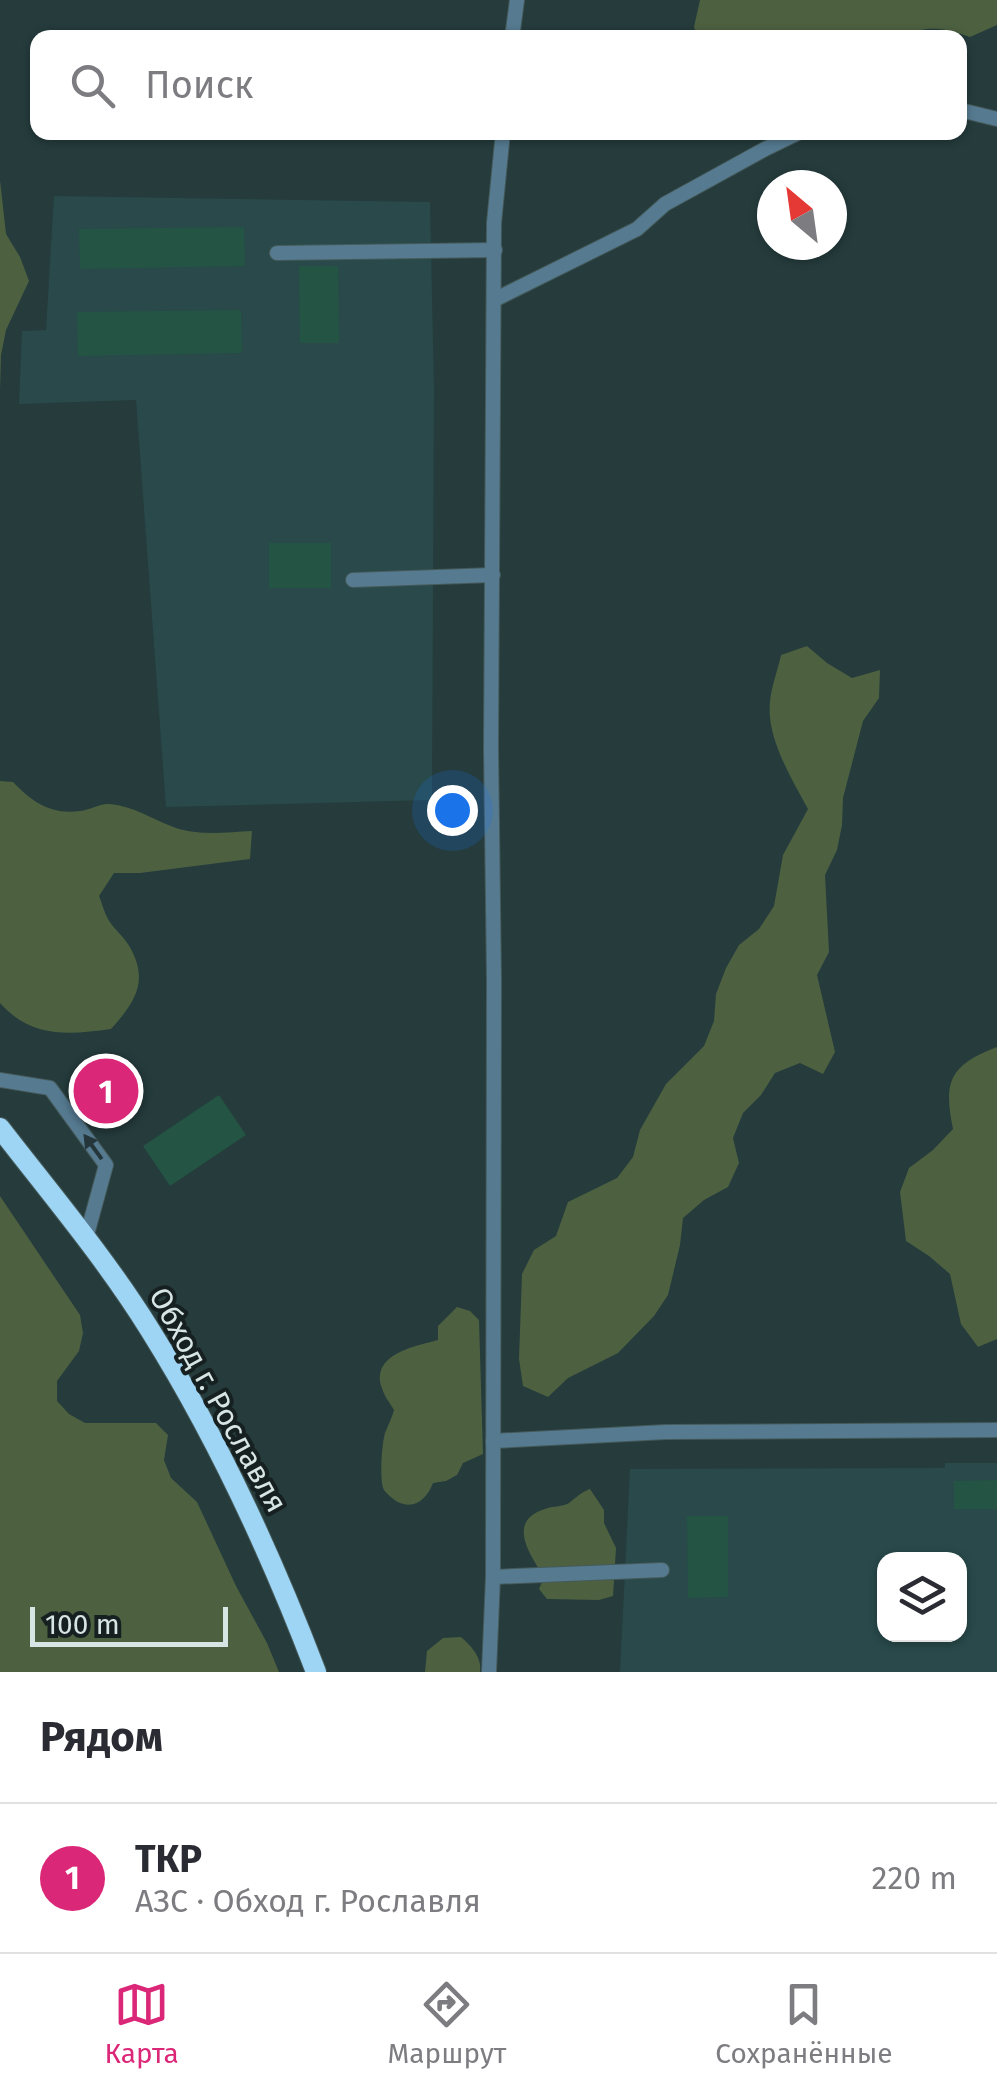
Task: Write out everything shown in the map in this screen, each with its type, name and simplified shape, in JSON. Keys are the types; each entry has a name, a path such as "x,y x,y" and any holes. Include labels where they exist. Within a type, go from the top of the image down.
{"highway":[{"name":"Обход г. Рославля","path":"0,1128 150,1328 208,1431 281,1581 316,1672"}],"street":[{"path":"513,30 517,0"},
{"path":"967,112 997,120"},
{"path":"489,1672 493,1576 494,224 501,140"},
{"path":"496,300 637,229 665,204 784,140"},
{"path":"277,253 495,250"},
{"path":"353,580 492,575"},
{"path":"0,1080 50,1088 106,1165 86,1238"},
{"path":"493,1441 666,1432 997,1430"},
{"path":"493,1576 662,1570"}],"shaded area":[{"path":"54,196 430,202 434,388 432,800 166,807 136,400 19,404 22,331 46,330"},
{"path":"945,1463 997,1463 997,1672 620,1672 630,1469 945,1468"}],"green space":[{"path":"700,0 997,0 997,25 970,37 967,30 694,27"},
{"path":"0,180 6,234 29,281 6,330 0,391"},
{"path":"807,646 852,678 880,670 879,698 863,721 843,798 837,850 825,875 829,952 817,975 835,1052 823,1074 800,1063 775,1073 743,1113 733,1138 739,1163 728,1187 683,1218 668,1295 654,1316 618,1353 568,1378 548,1397 523,1386 519,1359 522,1274 534,1250 556,1236 568,1202 617,1178 633,1157 640,1130 666,1084 704,1046 726,968 739,945 759,929 774,906 783,855 808,809 776,744 770,716 771,696 781,655"},
{"path":"0,781 13,782 35,801 60,811 110,804 185,830 252,831 250,859 114,873 99,896 108,919 135,957 139,979 133,999 111,1029 65,1033 37,1028 24,1023 0,1003"},
{"path":"997,1047 997,1339 978,1347 961,1324 950,1274 906,1241 900,1192 909,1168 953,1129 950,1087 960,1068"},
{"path":"0,1196 80,1315 83,1333 79,1351 57,1381 57,1401 85,1423 156,1423 168,1435 164,1460 171,1478 197,1502 279,1672 0,1672"},
{"path":"457,1307 470,1311 479,1320 483,1454 463,1463 457,1475 433,1483 419,1502 403,1504 382,1485 384,1438 394,1410 380,1376 389,1359 397,1354 438,1340 438,1326"},
{"path":"590,1489 604,1510 604,1523 616,1548 613,1596 599,1600 547,1599 539,1589 544,1577 525,1539 526,1522 533,1514 567,1504"},
{"path":"461,1637 478,1657 480,1672 425,1672 427,1651 443,1638"}],"building":[{"path":"244,227 245,266 80,269 79,229"},
{"path":"299,266 338,266 339,343 300,343"},
{"path":"241,310 242,353 78,356 77,312"},
{"path":"269,543 331,543 331,588 269,588"},
{"path":"219,1095 246,1135 170,1186 143,1146"},
{"path":"997,1480 997,1509 954,1509 954,1481"},
{"path":"687,1516 728,1516 728,1597 688,1598"}],"place":[{"name":"ТКР","path":"106,1091"}]}
